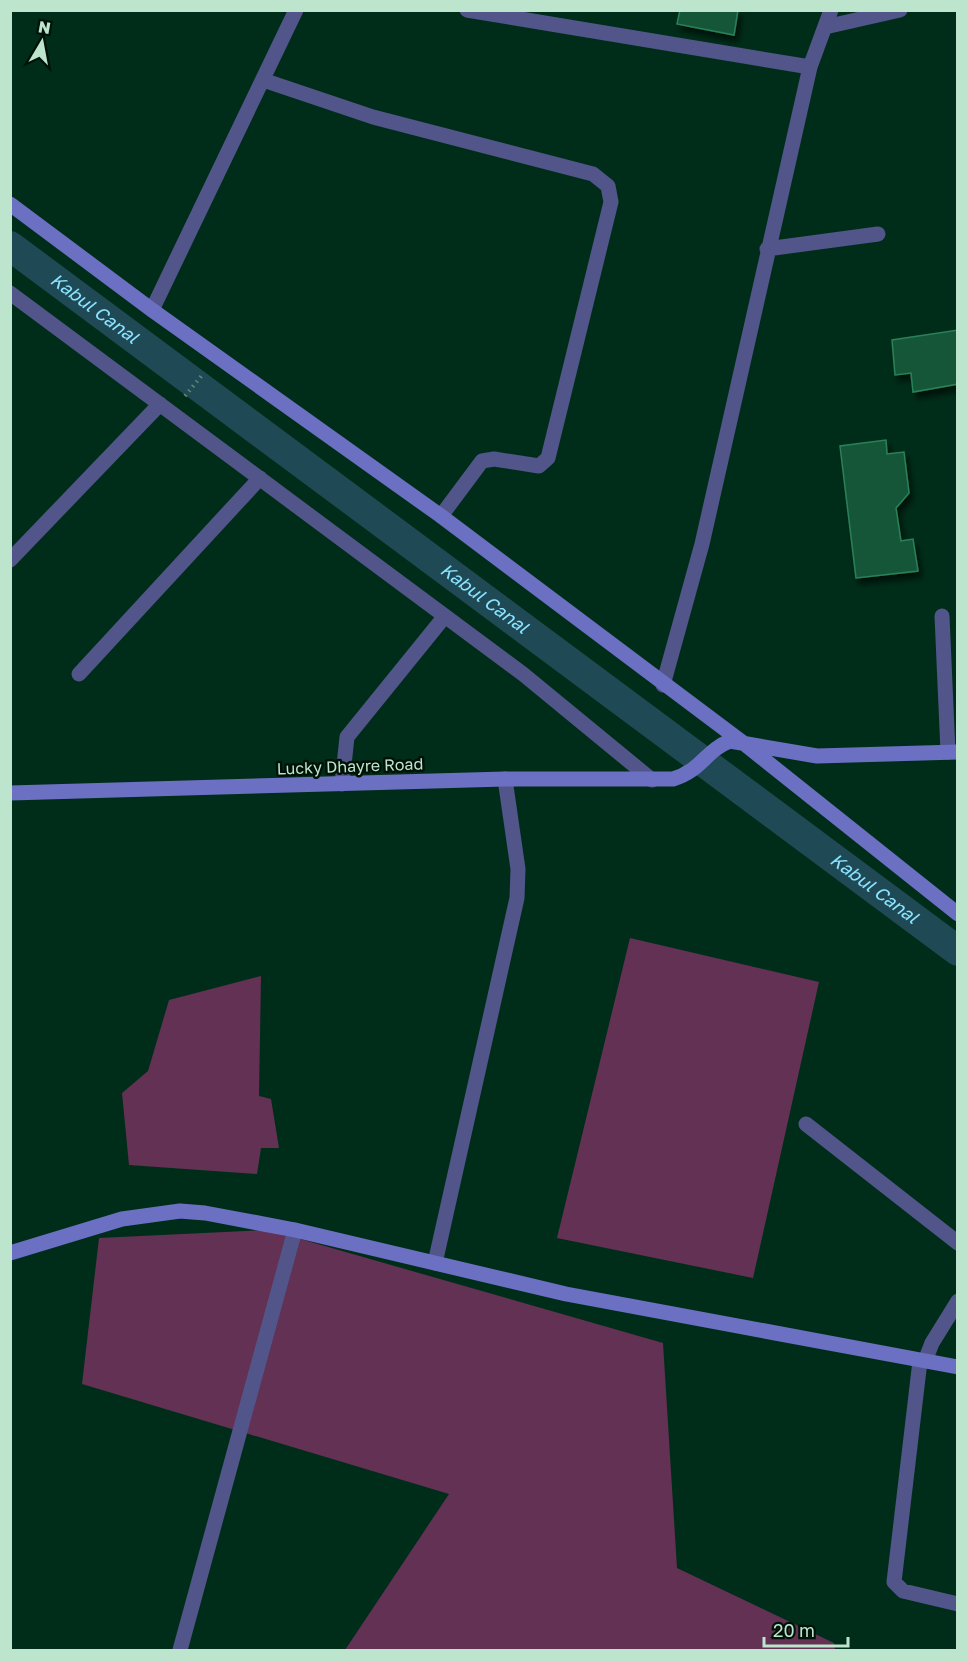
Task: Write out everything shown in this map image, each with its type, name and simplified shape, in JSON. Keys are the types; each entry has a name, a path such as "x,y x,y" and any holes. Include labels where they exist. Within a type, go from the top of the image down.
{"main road":[{"path":"10,204 152,310 441,516 663,685 742,742 957,914"},
{"name":"Lucky Dhayre Road","path":"10,793 505,779 615,777 674,779 690,774 719,745 730,741 742,742"},
{"path":"742,742 817,756 953,752"},
{"path":"10,1253 122,1219 180,1211 205,1213 295,1230 566,1294 957,1367"}],"street":[{"path":"152,310 296,10"},
{"path":"467,10 810,67"},
{"path":"663,685 702,544 810,67 831,10"},
{"path":"825,27 900,10"},
{"path":"263,80 373,117 593,174 608,186 611,202 548,458 539,466 494,459 482,461 441,516"},
{"path":"767,249 878,234"},
{"path":"10,293 523,674 652,780"},
{"path":"10,560 166,408"},
{"path":"79,674 260,478"},
{"path":"342,784 347,737 445,616"},
{"path":"942,616 953,752"},
{"path":"435,1263 517,898 518,869 505,779"},
{"path":"806,1124 957,1243"},
{"path":"180,1650 295,1230"},
{"path":"957,1301 923,1361 894,1582 903,1592 957,1604"}],"path":[{"path":"166,408 217,356"}],"shaded area":[{"path":"630,938 819,982 753,1278 557,1238"},
{"path":"261,976 259,1096 271,1099 279,1148 261,1148 257,1174 129,1165 122,1093 148,1071 169,1000"},
{"path":"269,1230 663,1343 677,1568 834,1643 835,1650 345,1650 449,1494 82,1384 99,1238"}],"building":[{"path":"680,10 738,10 734,35 677,24"},
{"path":"958,330 958,384 913,392 911,373 895,375 892,340"},
{"path":"886,440 887,454 904,452 909,493 896,508 901,541 913,539 918,571 856,578 840,446"}],"waterway":[{"name":"Kabul Canal","path":"10,246 958,951"}]}
